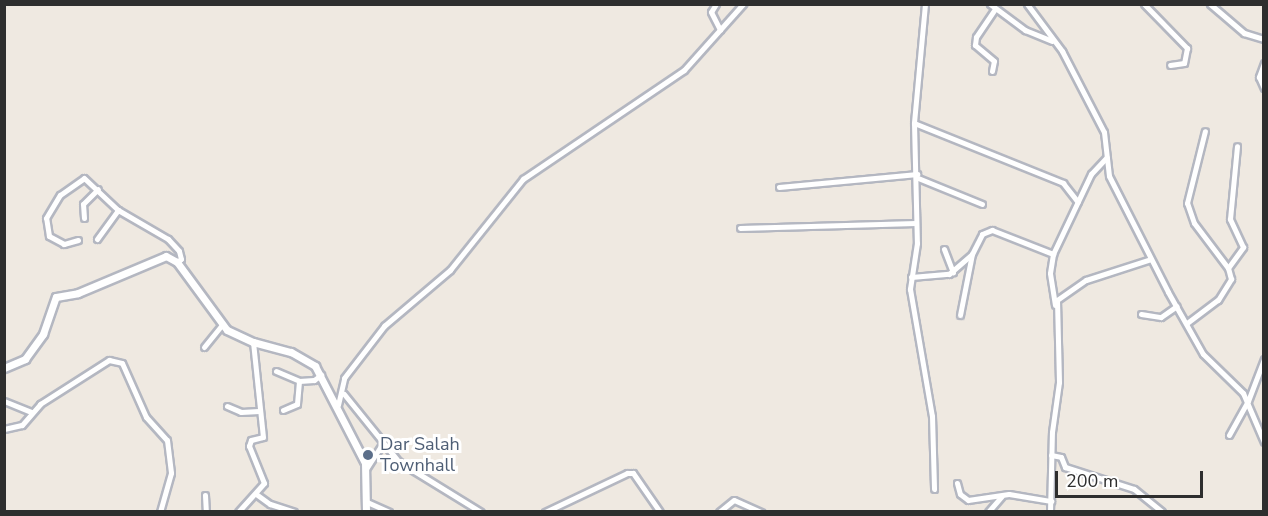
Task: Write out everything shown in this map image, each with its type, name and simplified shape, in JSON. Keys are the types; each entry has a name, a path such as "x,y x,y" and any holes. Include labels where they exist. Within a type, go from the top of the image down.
{"street":[{"path":"716,4 711,12 720,30"},
{"path":"338,405 344,394 344,378 384,326 450,270 523,178 655,93 684,70 743,4"},
{"path":"925,4 914,123 917,176 911,277 912,315 932,416 934,489"},
{"path":"990,4 1039,38 1052,41"},
{"path":"1027,4 1052,41 1062,51 1104,132 1109,176 1151,259 1203,354 1236,384 1248,401 1263,442"},
{"path":"1144,4 1187,48 1184,63 1170,65"},
{"path":"1209,4 1244,33 1263,39"},
{"path":"992,71 994,61 975,45 976,37 995,9"},
{"path":"1263,63 1259,77 1263,88"},
{"path":"914,123 1063,183 1078,201"},
{"path":"1187,323 1204,314 1229,286 1228,268 1194,223 1187,203 1205,131"},
{"path":"1228,268 1244,247 1230,219 1237,147"},
{"path":"1050,512 1051,455 1059,382 1056,307 1051,287 1053,254 1091,174 1107,157"},
{"path":"1091,174 1109,176"},
{"path":"779,187 917,176 982,204"},
{"path":"78,240 64,244 49,236 46,218 60,195 84,178 118,210 168,239 179,251 181,259 177,262"},
{"path":"84,218 83,204 98,189"},
{"path":"97,238 118,210"},
{"path":"740,228 916,223"},
{"path":"960,315 972,254 982,234 992,230 1053,254"},
{"path":"944,249 952,272"},
{"path":"911,277 952,272 972,254"},
{"path":"4,368 25,359 43,334 56,297 78,293 158,256 177,262 222,325 254,342 291,352 315,366 338,405 366,469 366,512"},
{"path":"1056,307 1061,296 1086,280 1151,259"},
{"path":"1141,314 1161,316 1177,306"},
{"path":"204,347 222,325"},
{"path":"238,512 264,483 249,446 251,440 263,437 254,342"},
{"path":"1229,435 1248,401 1263,359"},
{"path":"4,429 22,425 31,412 109,360 122,363 146,417 167,440 171,473 160,512"},
{"path":"276,372 299,381 321,375"},
{"path":"283,410 297,404 299,381"},
{"path":"344,394 383,443 410,471 481,512"},
{"path":"4,401 31,412"},
{"path":"227,406 241,412 259,411"},
{"path":"366,469 383,443"},
{"path":"1051,455 1061,457 1065,467 1134,489 1162,512"},
{"path":"545,512 627,473 633,473 660,512"},
{"path":"957,483 964,499 1002,496 1051,501"},
{"path":"256,494 270,504 294,512"},
{"path":"205,495 206,512"},
{"path":"988,512 1002,496"},
{"path":"719,512 734,500 762,512"},
{"path":"367,502 389,512"},
{"path":"561,504 566,512"}],"place":[{"name":"Dar Salah Townhall","path":"368,455"}]}
